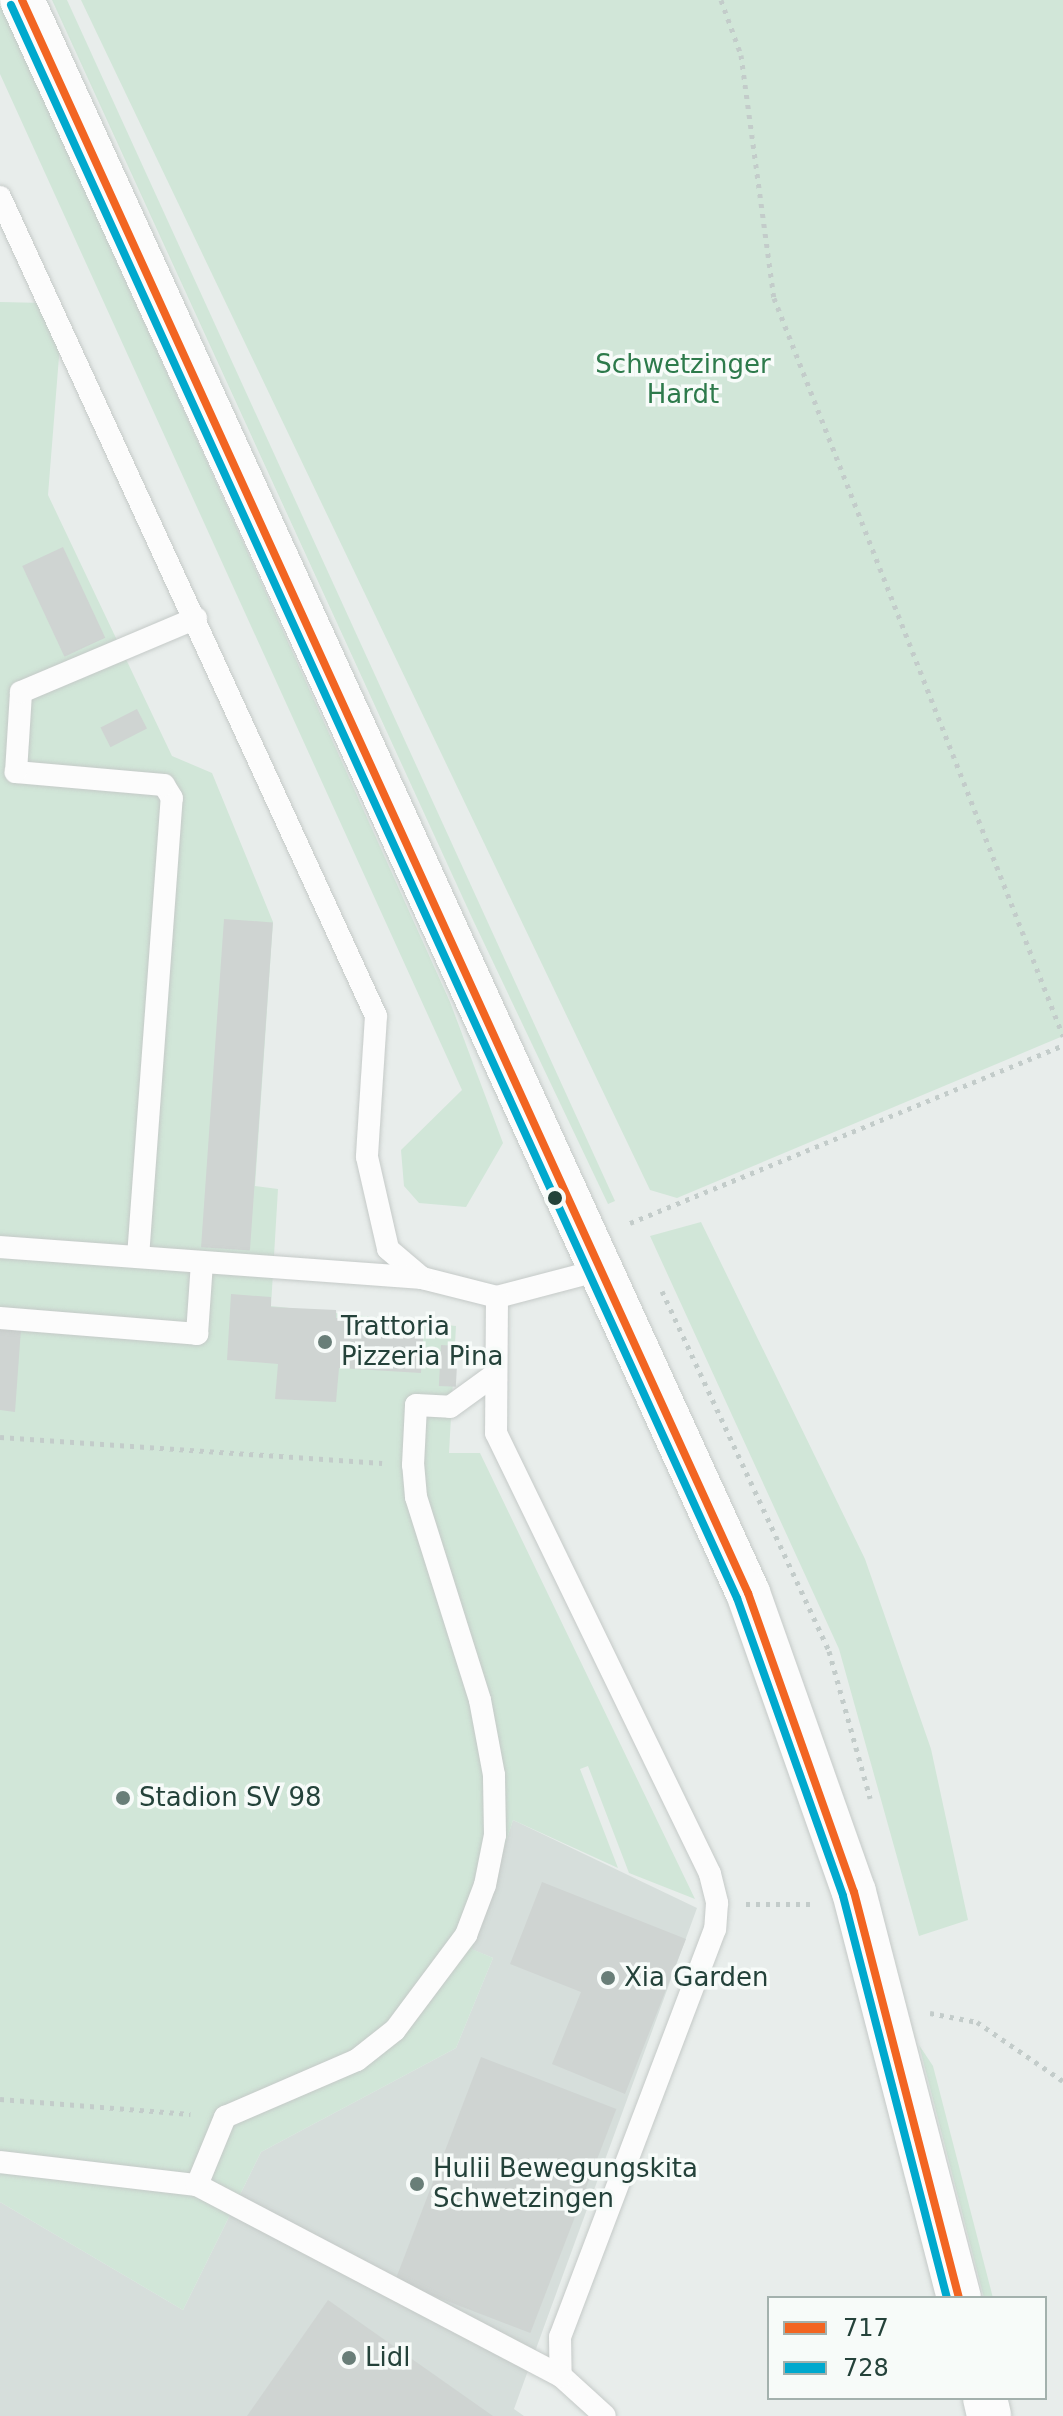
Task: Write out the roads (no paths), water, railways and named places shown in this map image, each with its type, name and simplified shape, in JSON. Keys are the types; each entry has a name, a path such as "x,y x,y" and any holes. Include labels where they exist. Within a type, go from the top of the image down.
{"street":[{"path":"22,0 748,1593 854,1892 958,2296"}],"lane":[{"path":"0,197 196,618 376,1016 367,1157 388,1249 422,1278"},
{"path":"138,1257 172,798 164,785 8,772 21,692 196,618"},
{"path":"0,1247 422,1278 497,1297 600,1270"},
{"path":"0,1318 197,1334 202,1263"},
{"path":"497,1297 494,1375 496,1433 710,1874 717,1903 710,1944 560,2337 561,2376"},
{"path":"197,2185 225,2117 357,2060 395,2030 466,1935 485,1885 495,1835 494,1775 480,1700 416,1497 413,1465 416,1405 450,1407 494,1375"},
{"path":"0,2162 197,2185 561,2376 605,2416"}],"place":[{"name":"Trattoria Pizzeria Pina","path":"325,1342"},
{"name":"Stadion SV 98","path":"123,1798"},
{"name":"Xia Garden","path":"608,1978"},
{"name":"Hulii Bewegungskita Schwetzingen","path":"417,2184"},
{"name":"Lidl","path":"349,2358"}],"park label":[{"name":"Schwetzinger Hardt","path":"683,380"}]}
